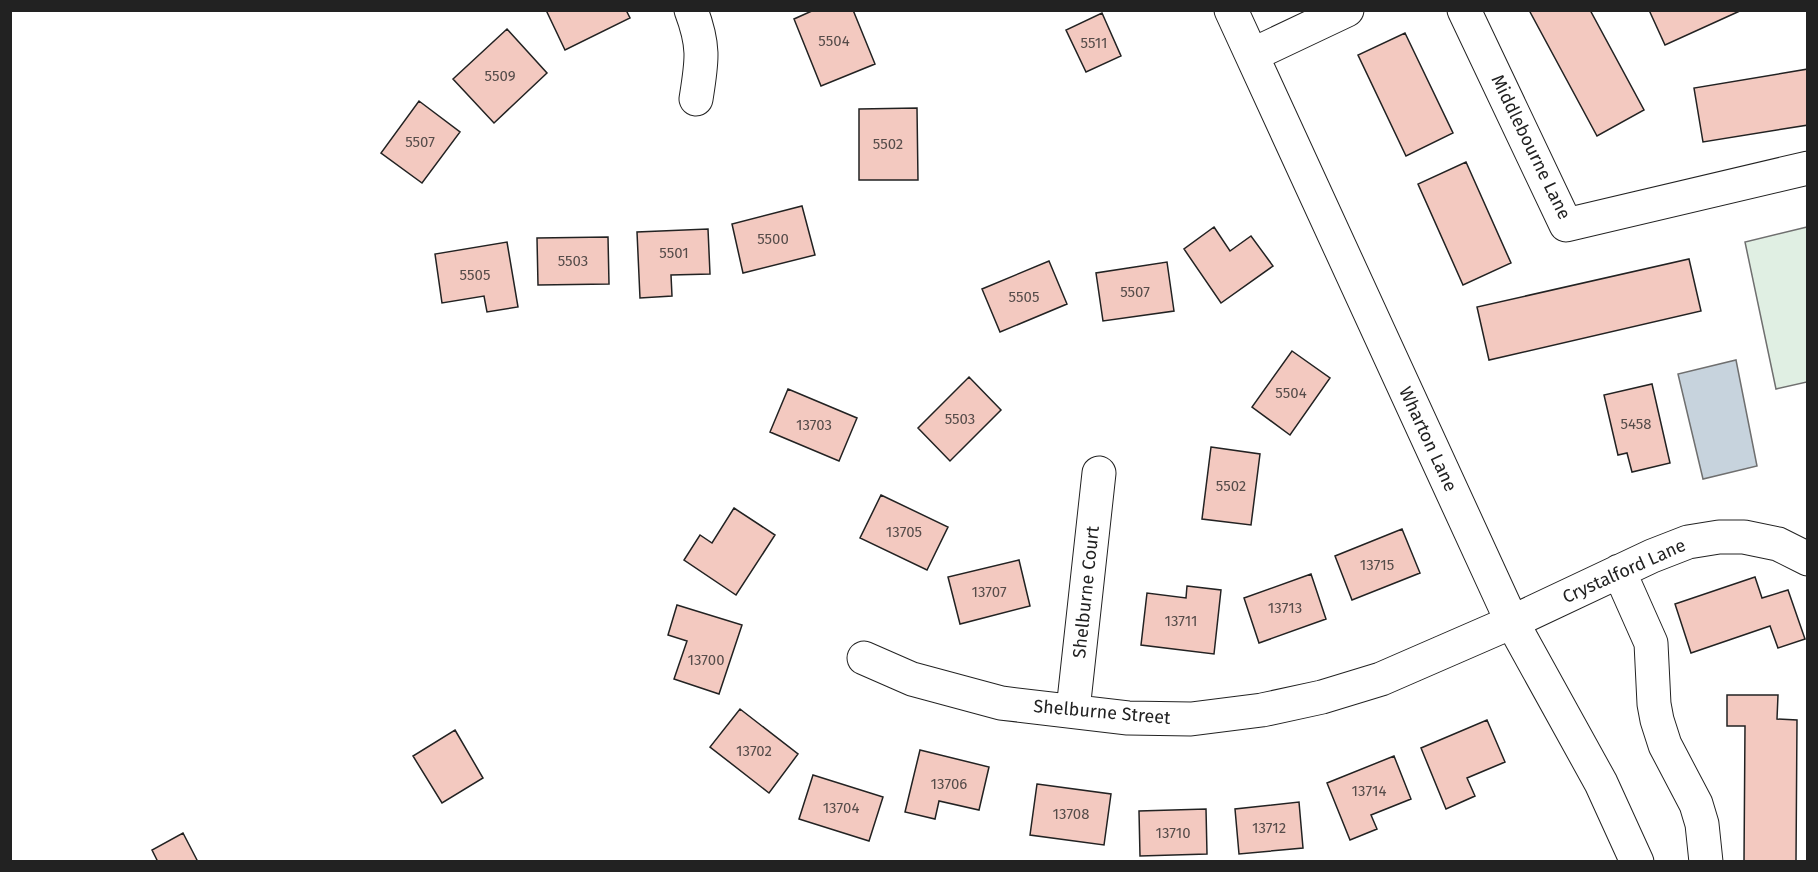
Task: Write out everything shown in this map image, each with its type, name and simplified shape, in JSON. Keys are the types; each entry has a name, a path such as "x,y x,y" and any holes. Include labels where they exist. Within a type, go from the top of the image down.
{"street":[{"path":"691,10 698,30 703,59 696,99"},
{"name":"Wharton Lane","path":"1231,10 1512,622 1601,783 1637,861"},
{"path":"1252,55 1347,10"},
{"name":"Middlebourne Lane","path":"1464,10 1566,225 1808,168"},
{"name":"Shelburne Court","path":"1073,710 1099,473"},
{"name":"Crystalford Lane","path":"1512,622 1619,571 1688,542 1719,537 1743,537 1778,544 1808,559"},
{"path":"1619,571 1651,643 1654,704 1660,728 1665,745 1696,804 1702,824 1706,861"},
{"name":"Shelburne Street","path":"864,658 912,679 990,700 1037,708 1073,710 1128,718 1191,718 1262,710 1322,697 1381,679 1512,622"}],"green space":[{"path":"1807,227 1807,382 1776,389 1745,242"}],"shaded area":[{"path":"1736,360 1757,466 1703,479 1678,374"}],"building":[{"path":"546,10 626,10 630,18 565,50"},
{"path":"814,10 853,10 875,64 821,86 794,19"},
{"path":"1529,10 1590,10 1644,110 1597,136"},
{"path":"1649,10 1742,10 1665,45"},
{"path":"1102,13 1121,56 1086,72 1066,30"},
{"path":"507,29 547,73 494,123 453,79"},
{"path":"1405,33 1453,133 1406,156 1358,55"},
{"path":"1808,69 1808,125 1703,142 1694,88"},
{"path":"419,101 460,132 422,183 381,153"},
{"path":"917,108 918,180 859,180 859,109"},
{"path":"1466,162 1511,263 1463,285 1418,184"},
{"path":"802,206 815,255 743,273 732,224"},
{"path":"1214,227 1230,251 1251,236 1273,266 1221,303 1184,249"},
{"path":"708,229 710,274 671,275 672,296 640,298 637,232"},
{"path":"608,237 609,284 538,285 537,238"},
{"path":"507,242 518,307 487,312 484,296 442,303 435,254"},
{"path":"1689,259 1701,311 1489,360 1477,307"},
{"path":"1049,261 1067,304 1000,332 982,289"},
{"path":"1167,262 1174,311 1103,321 1096,273"},
{"path":"1292,351 1330,378 1290,435 1252,407"},
{"path":"969,377 1001,410 950,461 918,428"},
{"path":"1652,384 1670,463 1632,472 1627,453 1618,455 1604,395"},
{"path":"788,389 857,418 839,461 770,432"},
{"path":"1211,447 1260,454 1251,525 1202,519"},
{"path":"881,495 948,527 927,570 860,538"},
{"path":"734,508 775,535 736,595 684,560 700,535 712,543"},
{"path":"1402,529 1420,573 1352,600 1335,556"},
{"path":"1019,560 1030,606 960,624 948,577"},
{"path":"1311,574 1326,619 1259,643 1244,598"},
{"path":"1755,577 1762,598 1788,590 1805,639 1778,648 1770,626 1691,653 1675,604"},
{"path":"1187,586 1221,590 1214,654 1141,645 1147,593 1186,598"},
{"path":"677,605 742,625 719,694 674,679 687,641 668,635"},
{"path":"1727,695 1778,695 1777,719 1797,720 1796,862 1744,862 1745,726 1727,726"},
{"path":"740,709 798,754 769,793 710,747"},
{"path":"1487,720 1505,762 1467,778 1475,796 1446,809 1421,748"},
{"path":"455,730 483,778 442,803 413,756"},
{"path":"920,750 989,767 979,810 939,801 935,819 905,812"},
{"path":"1394,756 1411,799 1371,815 1377,829 1350,840 1327,783"},
{"path":"813,775 883,797 869,841 799,819"},
{"path":"1037,784 1111,794 1104,845 1030,835"},
{"path":"1299,802 1303,848 1239,854 1235,809"},
{"path":"1206,809 1207,854 1140,856 1139,811"},
{"path":"183,833 198,862 158,862 152,850"}]}
